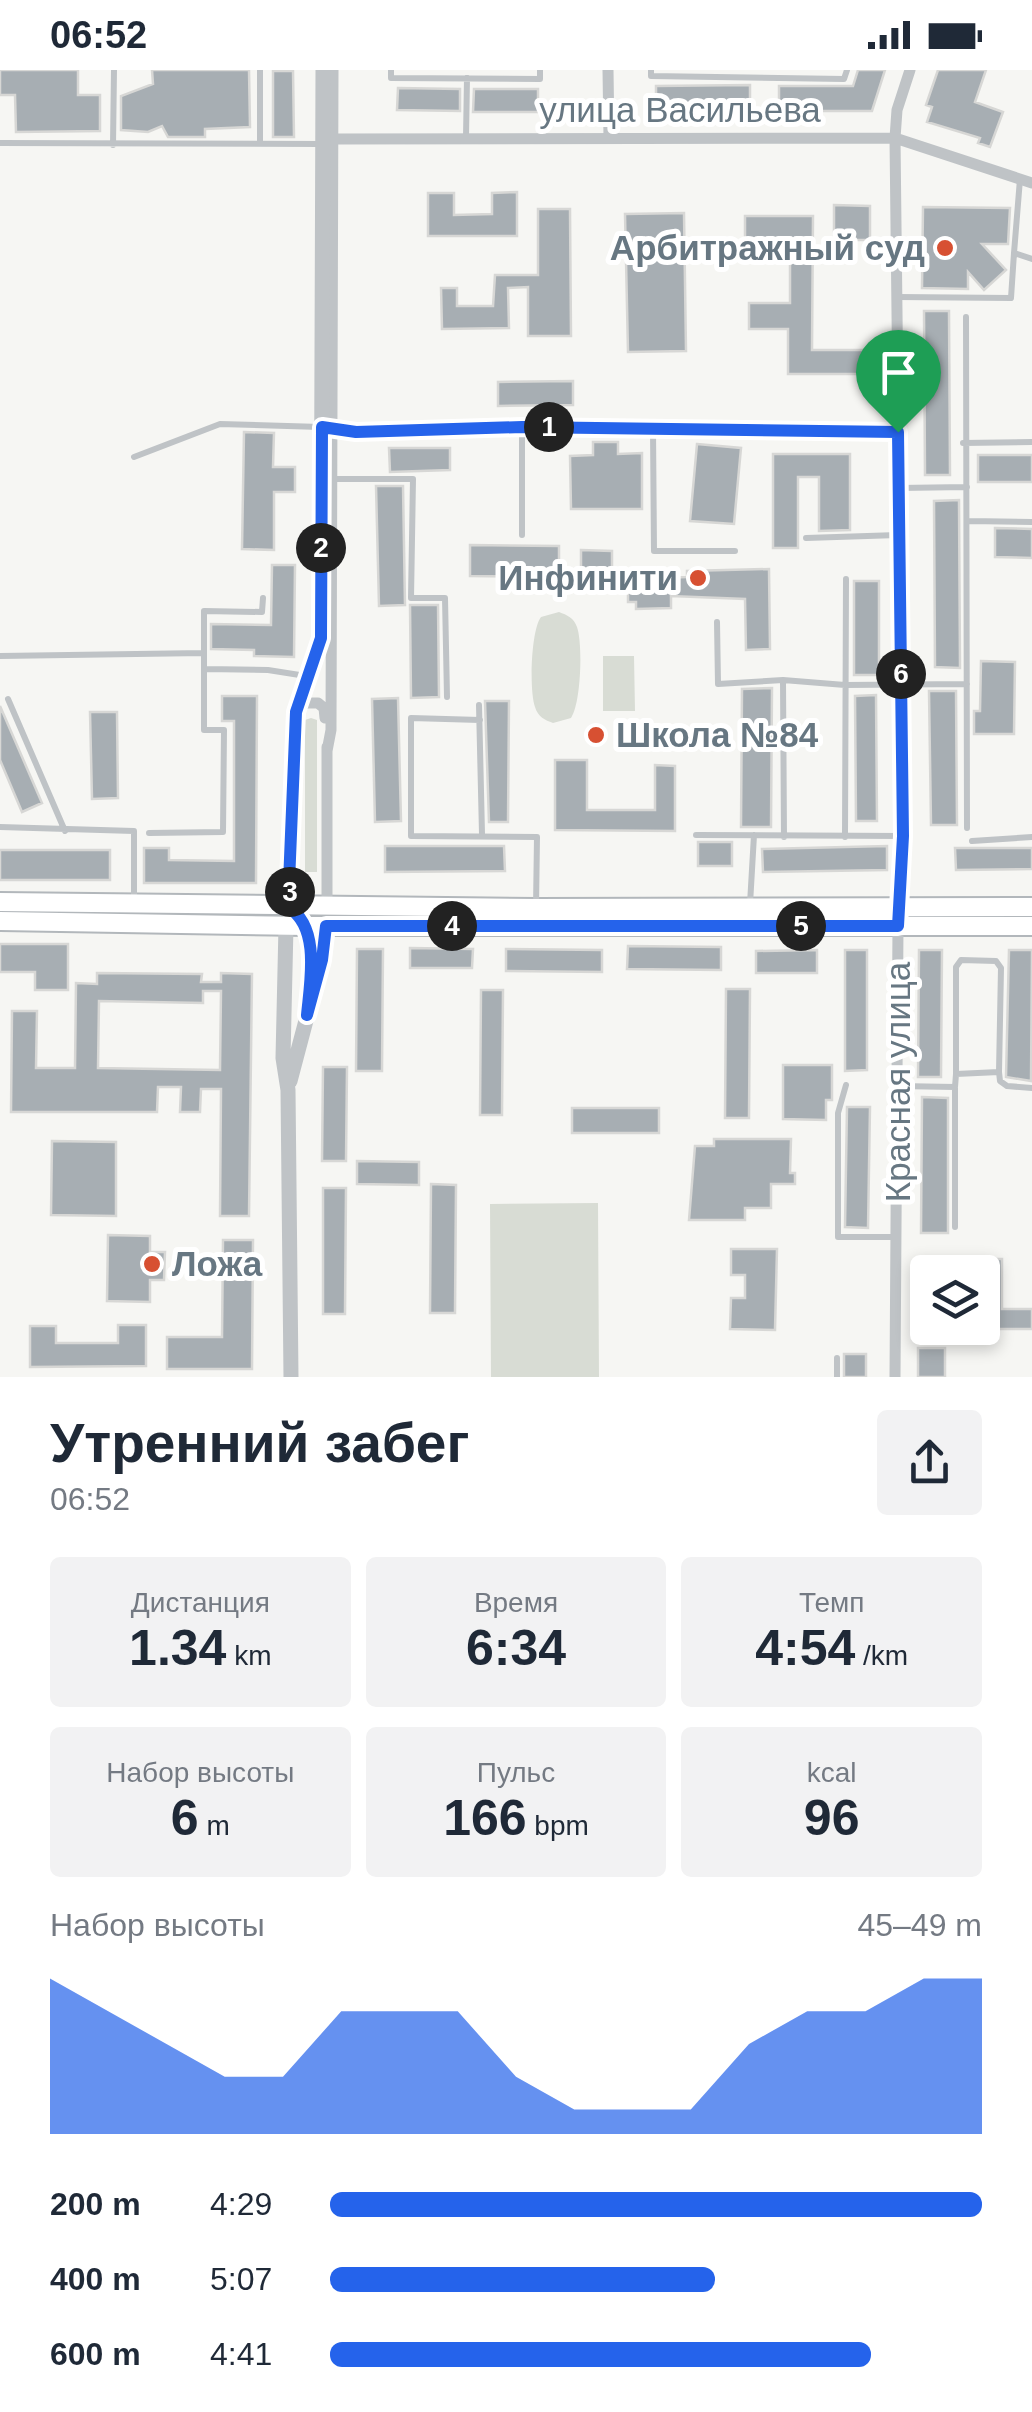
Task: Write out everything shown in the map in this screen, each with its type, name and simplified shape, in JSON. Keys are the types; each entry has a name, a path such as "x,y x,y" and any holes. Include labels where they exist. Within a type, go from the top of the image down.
{"main road":[{"path":"0,902 326,917 898,917 1032,907"},
{"path":"0,921 287,916 306,926 326,917 536,908 750,908 1032,926"}],"street":[{"path":"323,70 328,142"},
{"path":"328,751 328,142 333,70"},
{"path":"608,70 609,138"},
{"name":"Красная улица","path":"895,1377 898,917 903,836 895,138 897,110 910,70"},
{"name":"улица Васильева","path":"328,142 466,137 895,138 1026,181"},
{"path":"327,428 356,432 522,427 898,432"},
{"path":"290,1377 288,1090 284,1058 287,916 296,712 321,638 327,479"},
{"path":"288,1090 322,960 326,917 328,751 324,708 310,702 296,712"},
{"path":"306,926 310,948 307,1015"}],"lane":[{"path":"113,145 114,70"},
{"path":"260,70 260,143"},
{"path":"391,70 390,78 540,79 540,70"},
{"path":"650,70 650,76 844,78 847,70"},
{"path":"466,137 467,78"},
{"path":"0,143 328,142"},
{"path":"897,297 1012,298 1014,253 1026,181"},
{"path":"1014,253 1032,259"},
{"path":"966,317 963,444 969,521 967,828"},
{"path":"134,457 220,424 327,428"},
{"path":"522,427 522,534"},
{"path":"653,428 654,551 735,551"},
{"path":"963,444 1032,442"},
{"path":"327,479 413,478 410,598 445,598 447,697"},
{"path":"899,488 967,487"},
{"path":"969,521 1032,522"},
{"path":"806,538 899,534"},
{"path":"845,837 846,579"},
{"path":"149,833 224,832 224,730 204,730 204,611 262,612 263,598"},
{"path":"717,622 718,684 783,680 844,685 967,684"},
{"path":"0,656 204,654"},
{"path":"204,669 268,670 308,676"},
{"path":"783,680 784,837"},
{"path":"8,699 65,831"},
{"path":"479,705 482,834"},
{"path":"480,720 412,718 411,836 536,837 536,908"},
{"path":"0,827 134,831 134,906"},
{"path":"696,835 903,836"},
{"path":"750,908 754,835"},
{"path":"972,841 1032,837"},
{"path":"955,1226 956,967 960,960 996,961 1001,968 1000,1080 1008,1086 1032,1088"},
{"path":"956,1074 999,1072"},
{"path":"846,1086 838,1113 838,1238 897,1237"},
{"path":"898,1086 955,1087"},
{"path":"836,1358 837,1377"}],"shaded area":[{"path":"559,612 577,627 580,674 571,718 553,723 540,716 535,707 532,660 541,617"},
{"path":"603,656 634,656 635,711 603,711"},
{"path":"305,720 317,720 317,872 305,872"},
{"path":"598,1203 599,1377 491,1377 490,1204"}],"building":[{"path":"0,70 78,70 78,95 100,95 100,131 16,132 15,95 0,95"},
{"path":"152,70 249,70 250,127 205,129 205,137 168,137 162,126 148,132 121,130 121,96 153,84"},
{"path":"858,70 885,70 872,111 779,111 779,86 853,86"},
{"path":"938,70 986,70 975,102 1003,112 990,147 978,143 980,138 927,122 932,107 926,105"},
{"path":"273,71 293,71 294,137 273,137"},
{"path":"750,85 750,111 656,112 656,86"},
{"path":"398,88 460,89 460,111 397,110"},
{"path":"474,89 538,89 538,112 473,112"},
{"path":"517,192 517,236 428,236 428,193 454,193 454,215 492,214 492,193"},
{"path":"834,205 870,206 870,240 834,240"},
{"name":"Арбитражный суд","path":"923,207 1010,208 1008,244 982,244 1006,270 984,290 968,272 968,289 922,288"},
{"path":"538,209 570,209 571,336 528,336 528,287 508,288 509,328 442,329 441,288 457,288 457,306 493,306 495,275 538,275"},
{"path":"684,213 686,351 628,352 625,214"},
{"path":"745,216 813,216 812,350 865,350 865,374 788,374 788,329 749,329 749,303 790,303 790,248 745,248"},
{"path":"924,311 949,311 950,475 925,475"},
{"path":"573,381 573,405 498,406 498,382"},
{"path":"244,432 274,433 273,467 295,467 295,492 274,492 274,550 242,549"},
{"path":"593,442 618,442 618,454 642,453 642,509 571,509 570,456 593,455"},
{"path":"697,444 741,448 734,524 690,521"},
{"path":"389,448 450,448 450,470 390,472"},
{"path":"773,454 850,454 850,530 819,531 819,477 798,477 798,548 773,548"},
{"path":"978,455 1032,455 1032,482 978,482"},
{"path":"376,486 403,486 405,605 379,606"},
{"path":"959,500 960,668 935,667 934,501"},
{"path":"995,528 1032,529 1032,558 995,557"},
{"path":"470,545 559,546 559,577 470,576"},
{"path":"581,550 612,551 612,575 581,575"},
{"path":"272,565 295,565 294,657 254,656 254,650 211,649 211,624 271,625"},
{"path":"769,569 770,649 746,650 745,599 671,596 671,608 636,609 636,602 628,602 628,579 687,577 687,571"},
{"path":"854,581 879,581 879,675 854,675"},
{"path":"410,605 438,605 439,697 411,698"},
{"path":"981,661 1015,662 1014,734 974,734 974,711 980,711"},
{"path":"772,688 771,827 741,827 742,689"},
{"path":"929,691 956,691 957,825 931,825"},
{"path":"876,695 877,821 856,821 855,696"},
{"path":"222,696 257,696 256,883 144,883 144,848 169,848 169,860 234,861 234,721 222,721"},
{"path":"398,698 401,821 375,822 372,699"},
{"path":"485,701 509,701 508,822 489,822"},
{"path":"0,706 42,803 22,812 0,760"},
{"path":"90,712 117,712 118,798 92,799"},
{"path":"555,760 587,760 587,810 655,810 655,765 675,766 675,831 555,830"},
{"path":"698,842 732,842 732,866 698,866"},
{"path":"385,846 504,846 505,871 385,872"},
{"path":"887,846 887,870 763,872 762,849"},
{"path":"955,848 1032,848 1032,869 956,870"},
{"path":"0,850 110,850 110,880 0,880"},
{"path":"0,944 68,944 68,990 35,990 35,972 0,972"},
{"path":"628,946 721,947 721,970 627,969"},
{"path":"410,948 473,949 472,968 410,968"},
{"path":"357,949 383,949 382,1071 356,1071"},
{"path":"506,949 602,950 602,972 506,971"},
{"path":"817,950 817,973 756,973 756,951"},
{"path":"845,950 867,950 867,1070 845,1071"},
{"path":"919,950 942,950 941,1077 918,1077"},
{"path":"1009,950 1032,950 1031,1081 1006,1077"},
{"path":"97,973 202,974 201,982 221,982 221,973 252,974 249,1216 220,1216 221,1089 201,1089 200,1112 180,1112 181,1087 158,1087 157,1112 11,1112 12,1011 37,1011 36,1068 75,1068 76,983 97,984","holes":["203,991 221,991 220,1070 98,1068 99,1001 203,1003"]},
{"path":"726,989 750,989 749,1118 725,1118"},
{"path":"481,990 503,990 502,1115 480,1115"},
{"path":"783,1065 832,1065 832,1100 826,1100 826,1120 783,1119"},
{"path":"323,1067 347,1067 346,1161 322,1161"},
{"path":"922,1097 948,1098 948,1233 921,1233"},
{"path":"847,1107 870,1107 868,1228 845,1227"},
{"path":"572,1108 659,1108 659,1133 572,1133"},
{"path":"714,1139 791,1139 790,1173 795,1173 795,1184 771,1184 771,1208 745,1208 745,1220 689,1220 695,1146 714,1146"},
{"path":"52,1141 116,1142 116,1216 51,1215"},
{"path":"357,1161 419,1162 419,1185 357,1184"},
{"path":"431,1184 456,1185 455,1313 430,1313"},
{"path":"323,1188 346,1188 345,1314 323,1314"},
{"path":"108,1235 150,1236 150,1252 165,1252 164,1280 150,1280 150,1302 107,1301"},
{"path":"223,1240 253,1240 252,1369 167,1369 167,1337 222,1337"},
{"path":"731,1249 777,1249 775,1330 730,1329 731,1298 745,1298 745,1275 731,1275"},
{"path":"1000,1259 1002,1309 1032,1309 1032,1329 1000,1329"},
{"path":"118,1325 146,1325 146,1366 30,1367 30,1326 56,1326 56,1343 118,1343"},
{"path":"918,1348 945,1348 945,1377 918,1377"},
{"path":"844,1354 866,1354 866,1377 844,1377"}],"place":[{"name":"Арбитражный суд","path":"945,248"},
{"name":"Инфинити","path":"698,578"},
{"name":"Школа №84","path":"596,735"},
{"name":"Ложа","path":"152,1264"}],"route":[{"path":"322,427 356,432 522,427 898,432 903,836 898,926 326,926 322,960 307,1015 308,936 302,918 288,907 296,712 321,638 322,427"}]}
